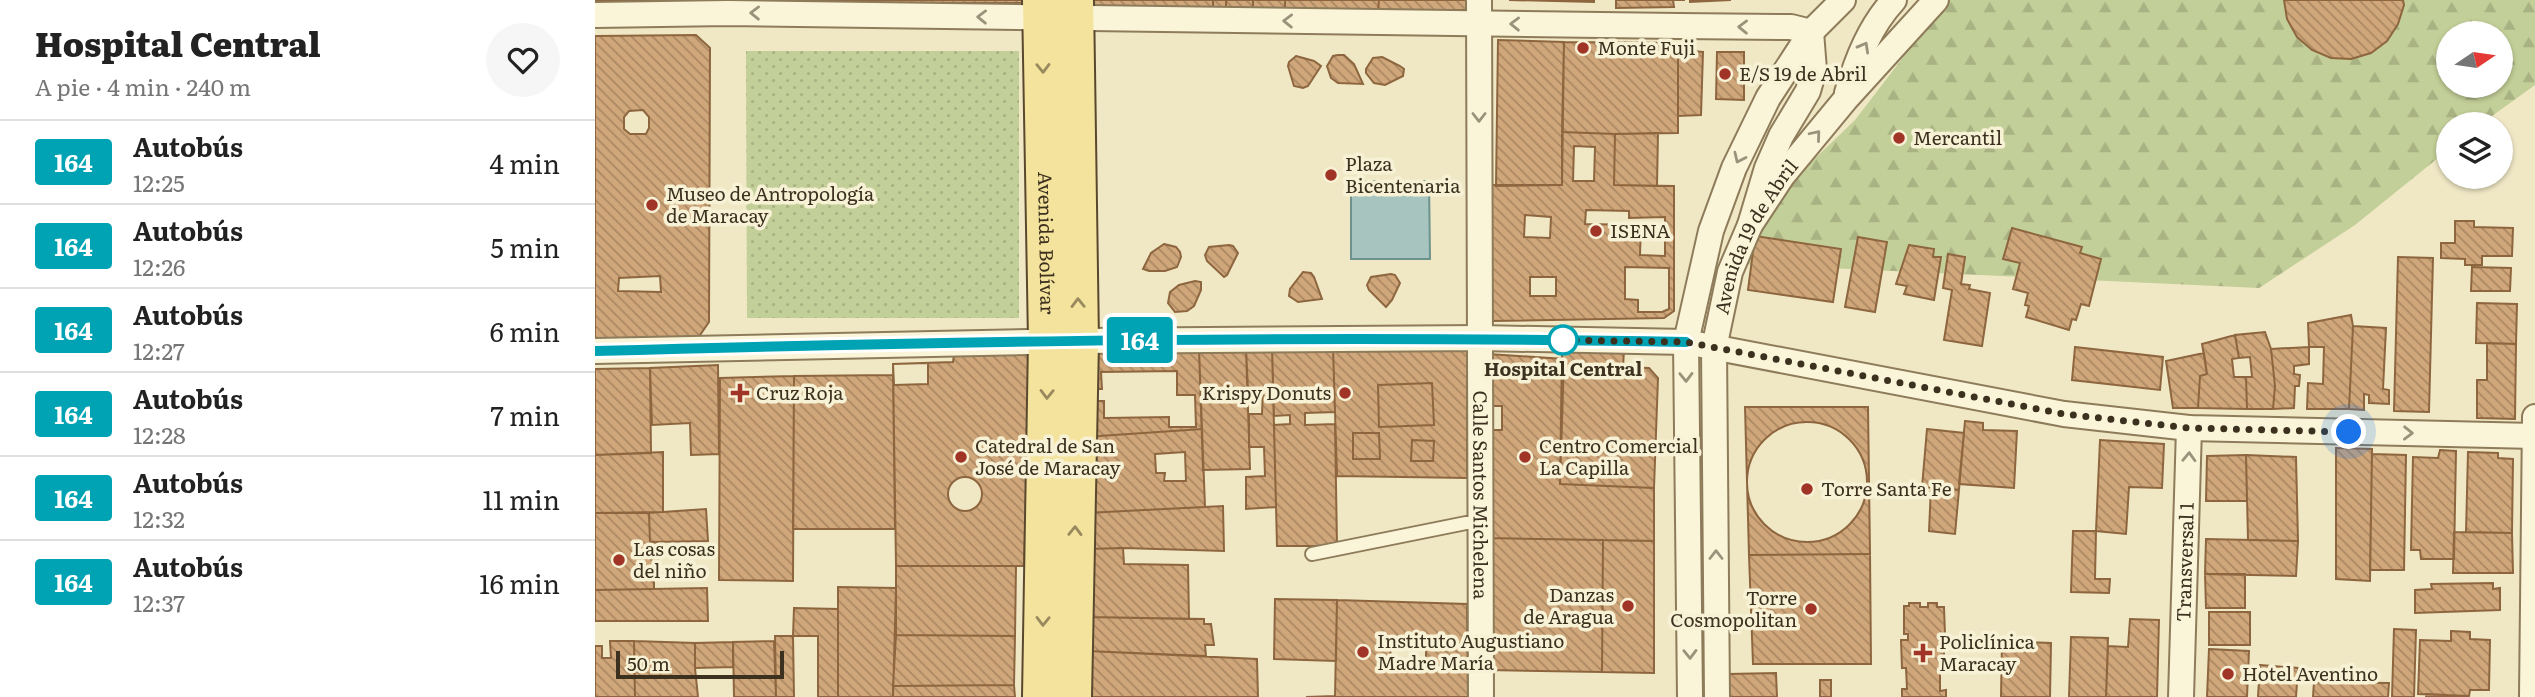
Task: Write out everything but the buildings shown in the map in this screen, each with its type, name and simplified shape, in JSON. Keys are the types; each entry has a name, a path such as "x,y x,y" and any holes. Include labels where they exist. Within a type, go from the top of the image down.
{"main road":[{"name":"Avenida Bolívar","path":"1058,9 1072,697"},
{"name":"Avenida Bolívar","path":"1042,697 1063,341"}],"street":[{"name":"Avenida 19 de Abril","path":"1690,697 1686,342 1711,230 1734,168 1768,98 1811,32 1843,0"},
{"path":"1845,100 1858,57 1884,10 1894,0"},
{"name":"Avenida 19 de Abril","path":"1717,697 1714,348 1730,272 1750,225 1783,175 1845,100 1936,0"},
{"path":"595,15 1058,9 1479,12 1791,27 1811,32 1814,70 1808,91 1781,136 1767,168 1750,225"},
{"name":"Calle Santos Michelena","path":"1479,12 1481,697"},
{"path":"595,351 1063,341 1480,338 1686,342 2064,414 2189,428 2535,436"},
{"path":"2532,697 2535,417"},
{"name":"Transversal 1","path":"2181,697 2189,428"}],"lane":[{"path":"1312,554 1466,523 1480,523"}],"green space":[{"path":"1947,0 2535,0 2535,85 2498,112 2436,112 2436,160 2355,225 2259,288 1740,264 1755,216 1855,120"},
{"path":"746,51 1019,51 1019,318 747,318"}],"water":[{"path":"1351,181 1429,181 1430,259 1351,259"}],"bus line":[{"name":"164","path":"595,351 1079,341 1480,338 1686,342"}],"place":[{"name":"Monte Fuji","path":"1583,48"},
{"name":"E/S 19 de Abril","path":"1725,74"},
{"name":"Mercantil","path":"1899,138"},
{"name":"Plaza Bicentenaria","path":"1331,175"},
{"name":"Museo de Antropología de Maracay","path":"652,205"},
{"name":"ISENA","path":"1596,231"},
{"name":"Hospital Central","path":"1563,340"},
{"name":"Cruz Roja","path":"740,393"},
{"name":"Krispy Donuts","path":"1345,393"},
{"name":"Catedral de San José de Maracay","path":"961,457"},
{"name":"Centro Comercial La Capilla","path":"1525,457"},
{"name":"Torre Santa Fe","path":"1807,489"},
{"name":"Las cosas del niño","path":"619,560"},
{"name":"Danzas de Aragua","path":"1628,606"},
{"name":"Torre Cosmopolitan","path":"1811,609"},
{"name":"Instituto Augustiano Madre María","path":"1363,652"},
{"name":"Policlínica Maracay","path":"1923,653"},
{"name":"Hotel Aventino","path":"2228,674"}],"route":[{"path":"1563,340 1557,340 1686,342 2064,414 2189,428 2349,432"}]}
